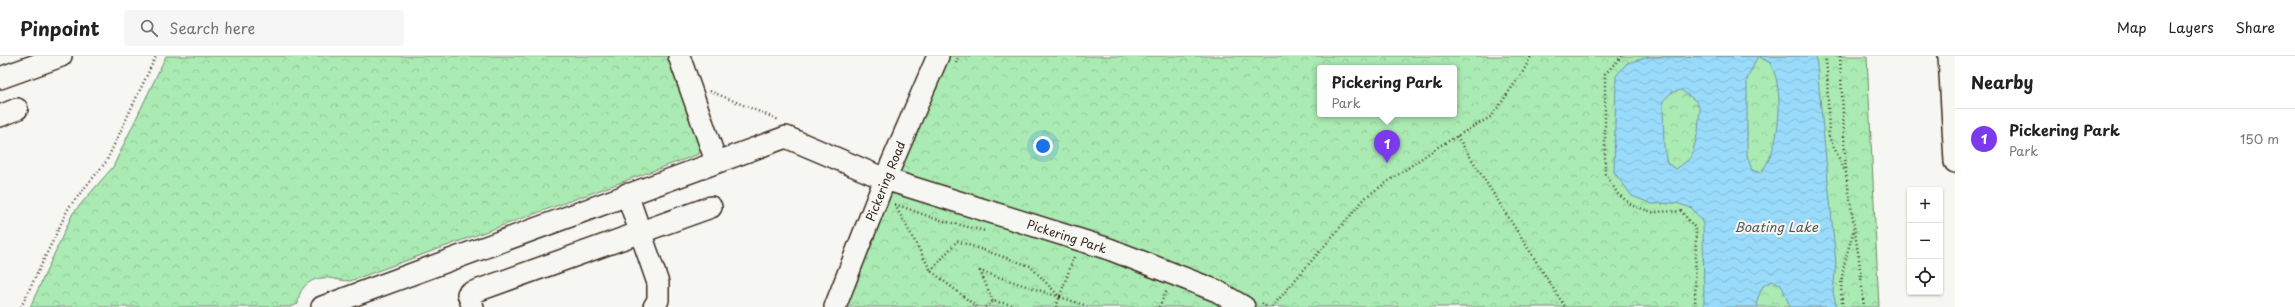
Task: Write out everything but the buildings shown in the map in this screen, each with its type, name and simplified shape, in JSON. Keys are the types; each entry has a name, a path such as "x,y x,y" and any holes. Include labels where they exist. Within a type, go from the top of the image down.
{"street":[{"path":"0,78 62,56"},
{"path":"679,56 716,161"},
{"name":"Pickering Road","path":"835,307 885,179 938,56"},
{"path":"1949,56 1955,162"},
{"path":"322,307 716,161 786,137"},
{"name":"Pickering Park","path":"786,137 885,179 1109,249 1217,291 1244,307"},
{"path":"627,194 658,283 658,300 654,307"},
{"path":"472,307 468,294 711,207"}],"path":[{"path":"21,307 69,208 106,162 156,56"},
{"path":"1272,307 1367,196 1457,136 1492,116 1524,70 1531,56"},
{"path":"1622,56 1605,74 1605,174 1618,194 1633,206 1653,212 1681,211 1696,229 1695,307"},
{"path":"1825,56 1827,70 1829,137 1846,173"},
{"path":"1840,56 1846,173 1855,227 1864,307"},
{"path":"707,84 709,91 785,123 786,137"},
{"path":"1457,136 1565,307"},
{"path":"895,204 931,271 977,307"},
{"path":"1842,307 1840,293 1843,267 1855,227"},
{"path":"931,271 957,241 1030,266 1060,297"},
{"path":"1056,307 1075,254"},
{"path":"993,301 980,271 1090,307"},
{"path":"1159,307 1168,285"},
{"path":"985,307 993,301 1022,307"}],"green space":[{"path":"166,56 668,56 701,147 699,154 350,281 322,278 311,281 300,293 298,304 290,307 30,307 73,213 113,167"},
{"path":"945,56 1867,56 1879,307 844,307"}],"water":[{"name":"Boating Lake","path":"1758,56 1747,79 1747,155 1752,170 1761,173 1767,164 1775,142 1779,118 1779,106 1777,83 1773,70 1770,63 1759,56 1816,56 1836,263 1833,293 1837,307 1790,307 1781,284 1772,281 1763,286 1757,300 1758,307 1704,307 1703,223 1692,208 1676,203 1652,204 1632,196 1614,172 1616,76 1627,63 1649,57","holes":["1681,90 1696,101 1700,109 1698,132 1691,158 1676,169 1667,163 1664,149 1663,101 1671,93"]}],"place":[{"name":"Pickering Park","path":"1387,163"}]}
